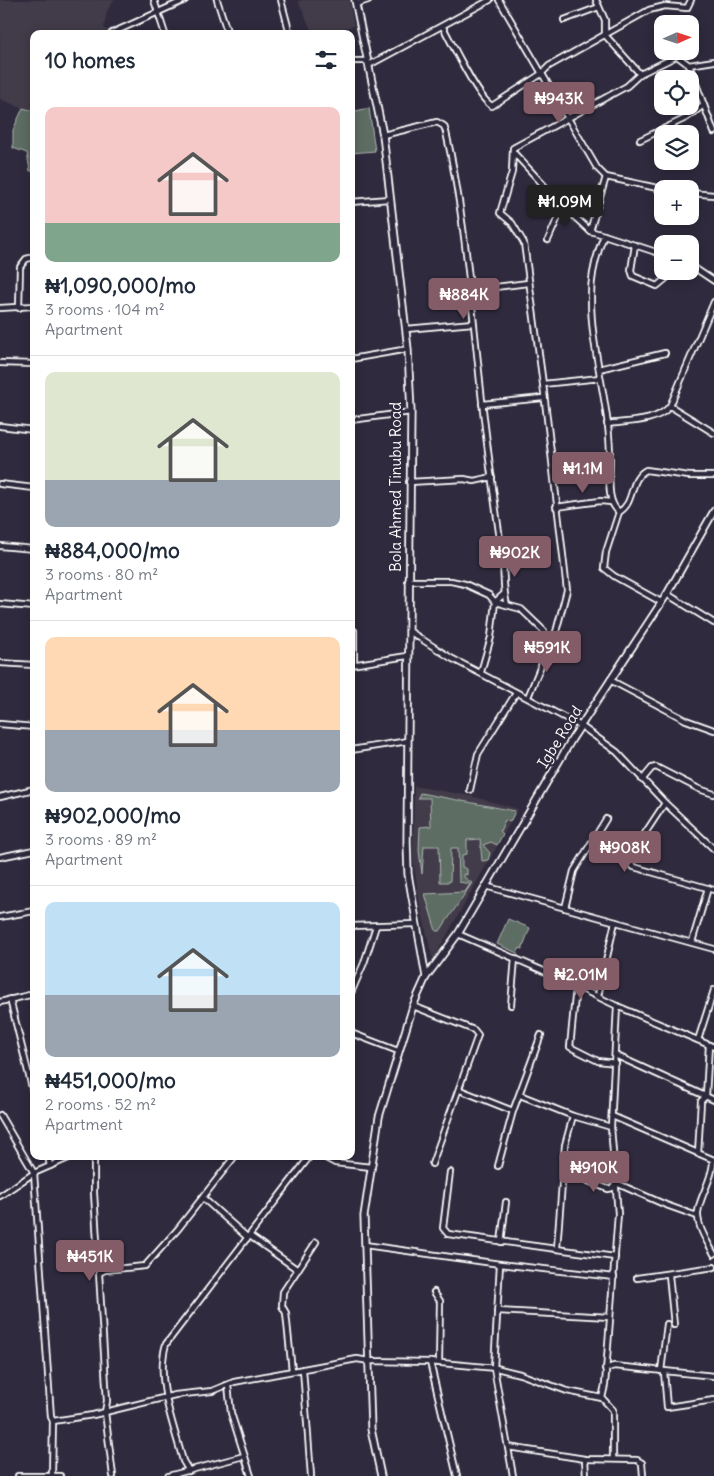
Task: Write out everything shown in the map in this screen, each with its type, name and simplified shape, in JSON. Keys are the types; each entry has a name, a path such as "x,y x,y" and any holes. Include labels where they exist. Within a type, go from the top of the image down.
{"main road":[{"name":"Bola Ahmed Tinubu Road","path":"356,2 382,135 408,348 410,412 409,632 407,656 408,874 426,977"},
{"name":"Igbe Road","path":"382,1476 371,1429 364,1216 380,1117 398,1051 413,1006 426,977 458,934 581,726 667,594 714,511"}],"street":[{"path":"154,0 164,30"},
{"path":"119,30 185,0"},
{"path":"217,0 227,30"},
{"path":"281,0 289,30"},
{"path":"356,2 368,0"},
{"path":"355,61 368,63 443,27 490,0"},
{"path":"499,0 567,120 597,168 606,177 654,187"},
{"path":"596,0 605,20 605,35 640,74"},
{"path":"443,27 474,83 490,105 494,105 541,74 549,66 622,24 641,17 649,10 665,6 687,8 691,0"},
{"path":"564,20 600,7"},
{"path":"528,697 548,642 556,632 566,590 543,398 543,384 524,243 512,223 500,213 512,172 515,145 567,120 628,86 640,74 673,57 680,57 689,65 712,122 714,132"},
{"path":"689,65 714,60"},
{"path":"640,140 686,118 704,105"},
{"path":"382,135 433,123 444,126 455,170 471,290 482,404 506,585 504,594 507,605"},
{"path":"513,152 563,206 590,231 654,251"},
{"path":"590,231 606,177"},
{"path":"699,193 714,194"},
{"path":"355,202 389,199"},
{"path":"548,240 563,206"},
{"path":"604,236 590,294 592,329 607,424 611,502 619,512"},
{"path":"635,245 631,270 633,276 656,286 664,280"},
{"path":"19,308 20,267 26,259 30,258"},
{"path":"699,271 714,281"},
{"path":"471,290 528,283"},
{"path":"607,424 663,414 670,406 714,302"},
{"path":"0,308 30,307"},
{"path":"406,329 474,322"},
{"path":"355,358 408,348"},
{"path":"599,369 666,353"},
{"path":"0,363 30,364"},
{"path":"543,384 600,378"},
{"path":"482,404 543,398"},
{"path":"670,406 714,433"},
{"path":"355,419 410,412"},
{"path":"0,426 30,430"},
{"path":"661,602 605,570 604,558 619,512 629,504 633,485 646,470 688,476 714,476"},
{"path":"409,482 464,479 474,481 492,478"},
{"path":"0,484 30,488"},
{"path":"556,508 600,501 611,502"},
{"path":"0,546 30,549"},
{"path":"408,581 451,581 466,584 493,597 495,602 491,637 481,672"},
{"path":"495,602 504,594"},
{"path":"667,594 714,623"},
{"path":"495,602 524,611 544,631 548,642"},
{"path":"0,604 30,607"},
{"path":"409,632 451,658 581,726 617,752 642,780 714,849"},
{"path":"355,664 407,656"},
{"path":"0,663 30,665"},
{"path":"610,680 686,720 714,730"},
{"path":"470,790 478,754 516,693"},
{"path":"0,724 30,727"},
{"path":"355,749 408,741"},
{"path":"642,780 652,768 656,767 699,789 714,794"},
{"path":"0,797 30,790"},
{"path":"665,803 626,862 714,890"},
{"path":"566,908 574,871 606,819"},
{"path":"0,857 30,851"},
{"path":"485,886 714,949"},
{"path":"692,942 708,888"},
{"path":"0,917 30,912"},
{"path":"598,996 615,922"},
{"path":"355,926 416,924"},
{"path":"355,984 376,926"},
{"path":"458,934 515,958 617,1006 712,1046 706,1096 701,1101 698,1154"},
{"path":"511,1004 515,958"},
{"path":"576,987 570,1047 598,1061 616,1063"},
{"path":"698,1040 714,990"},
{"path":"0,1002 30,995"},
{"path":"10,999 30,1080"},
{"path":"413,1006 474,1030 478,1035 460,1090 432,1164"},
{"path":"602,1398 606,1385 605,1369 618,1214 611,1127 616,1063 617,1006"},
{"path":"355,1035 398,1051"},
{"path":"498,1166 514,1111 541,1036"},
{"path":"615,1056 714,1100"},
{"path":"460,1090 514,1111"},
{"path":"520,1095 573,1116 611,1127"},
{"path":"0,1115 34,1173 50,1417 53,1421 52,1475"},
{"path":"557,1248 565,1145 573,1116"},
{"path":"612,1116 714,1160 714,1166 697,1216 714,1254"},
{"path":"49,1160 50,1166"},
{"path":"0,1196 34,1173 64,1160"},
{"path":"93,1160 98,1265 108,1401 105,1412 113,1476"},
{"path":"99,1273 105,1270 145,1266 203,1198 232,1160"},
{"path":"188,1471 183,1461 164,1388 163,1365 166,1344 307,1160"},
{"path":"329,1160 334,1163 371,1167"},
{"path":"563,1171 608,1189 612,1188 616,1183"},
{"path":"450,1172 443,1221 444,1232 501,1242 615,1257"},
{"path":"616,1183 666,1205 697,1216"},
{"path":"203,1198 249,1237 298,1270"},
{"path":"501,1242 506,1202"},
{"path":"292,1371 286,1313 282,1301 283,1292 316,1242"},
{"path":"365,1245 500,1264 614,1277"},
{"path":"500,1264 494,1368 513,1476"},
{"path":"98,1265 105,1270"},
{"path":"637,1278 669,1275 714,1267"},
{"path":"669,1275 674,1325"},
{"path":"434,1292 440,1301 439,1363"},
{"path":"498,1311 610,1317"},
{"path":"667,1324 662,1372 666,1406 714,1400"},
{"path":"53,1421 105,1412 167,1397 212,1391 228,1385 357,1358 369,1361 430,1362 494,1368 520,1374 567,1391 602,1398 613,1410 613,1459"},
{"path":"430,1362 457,1476"},
{"path":"605,1369 614,1366 714,1376"},
{"path":"303,1369 311,1476"},
{"path":"228,1385 231,1413 251,1476"},
{"path":"508,1447 585,1459 640,1461 643,1476"},
{"path":"168,1476 244,1456"},
{"path":"585,1459 586,1476"},
{"path":"18,1476 60,1476"}],"shaded area":[{"path":"0,0 114,0 107,11 104,28 107,30 30,30 30,112 0,99"},
{"path":"349,0 354,26 334,30 311,30 298,1"},
{"path":"414,786 471,796 518,809 434,958 432,957 419,900 413,858"}],"green space":[{"path":"23,108 30,110 30,171 27,153 13,148 13,130"},
{"path":"369,108 375,151 355,153 355,111"},
{"path":"420,793 515,811 510,822 505,820 500,831 503,834 497,845 491,842 483,845 490,853 488,860 482,861 480,839 467,840 467,854 462,855 462,867 467,869 467,875 464,874 464,877 472,883 440,931 436,931 425,894 465,892 470,884 459,882 458,848 451,848 450,882 440,882 439,846 424,846 422,874 419,850 420,827 431,826 430,798 418,798"},
{"path":"508,919 530,928 522,949 520,948 517,953 497,944"}]}
